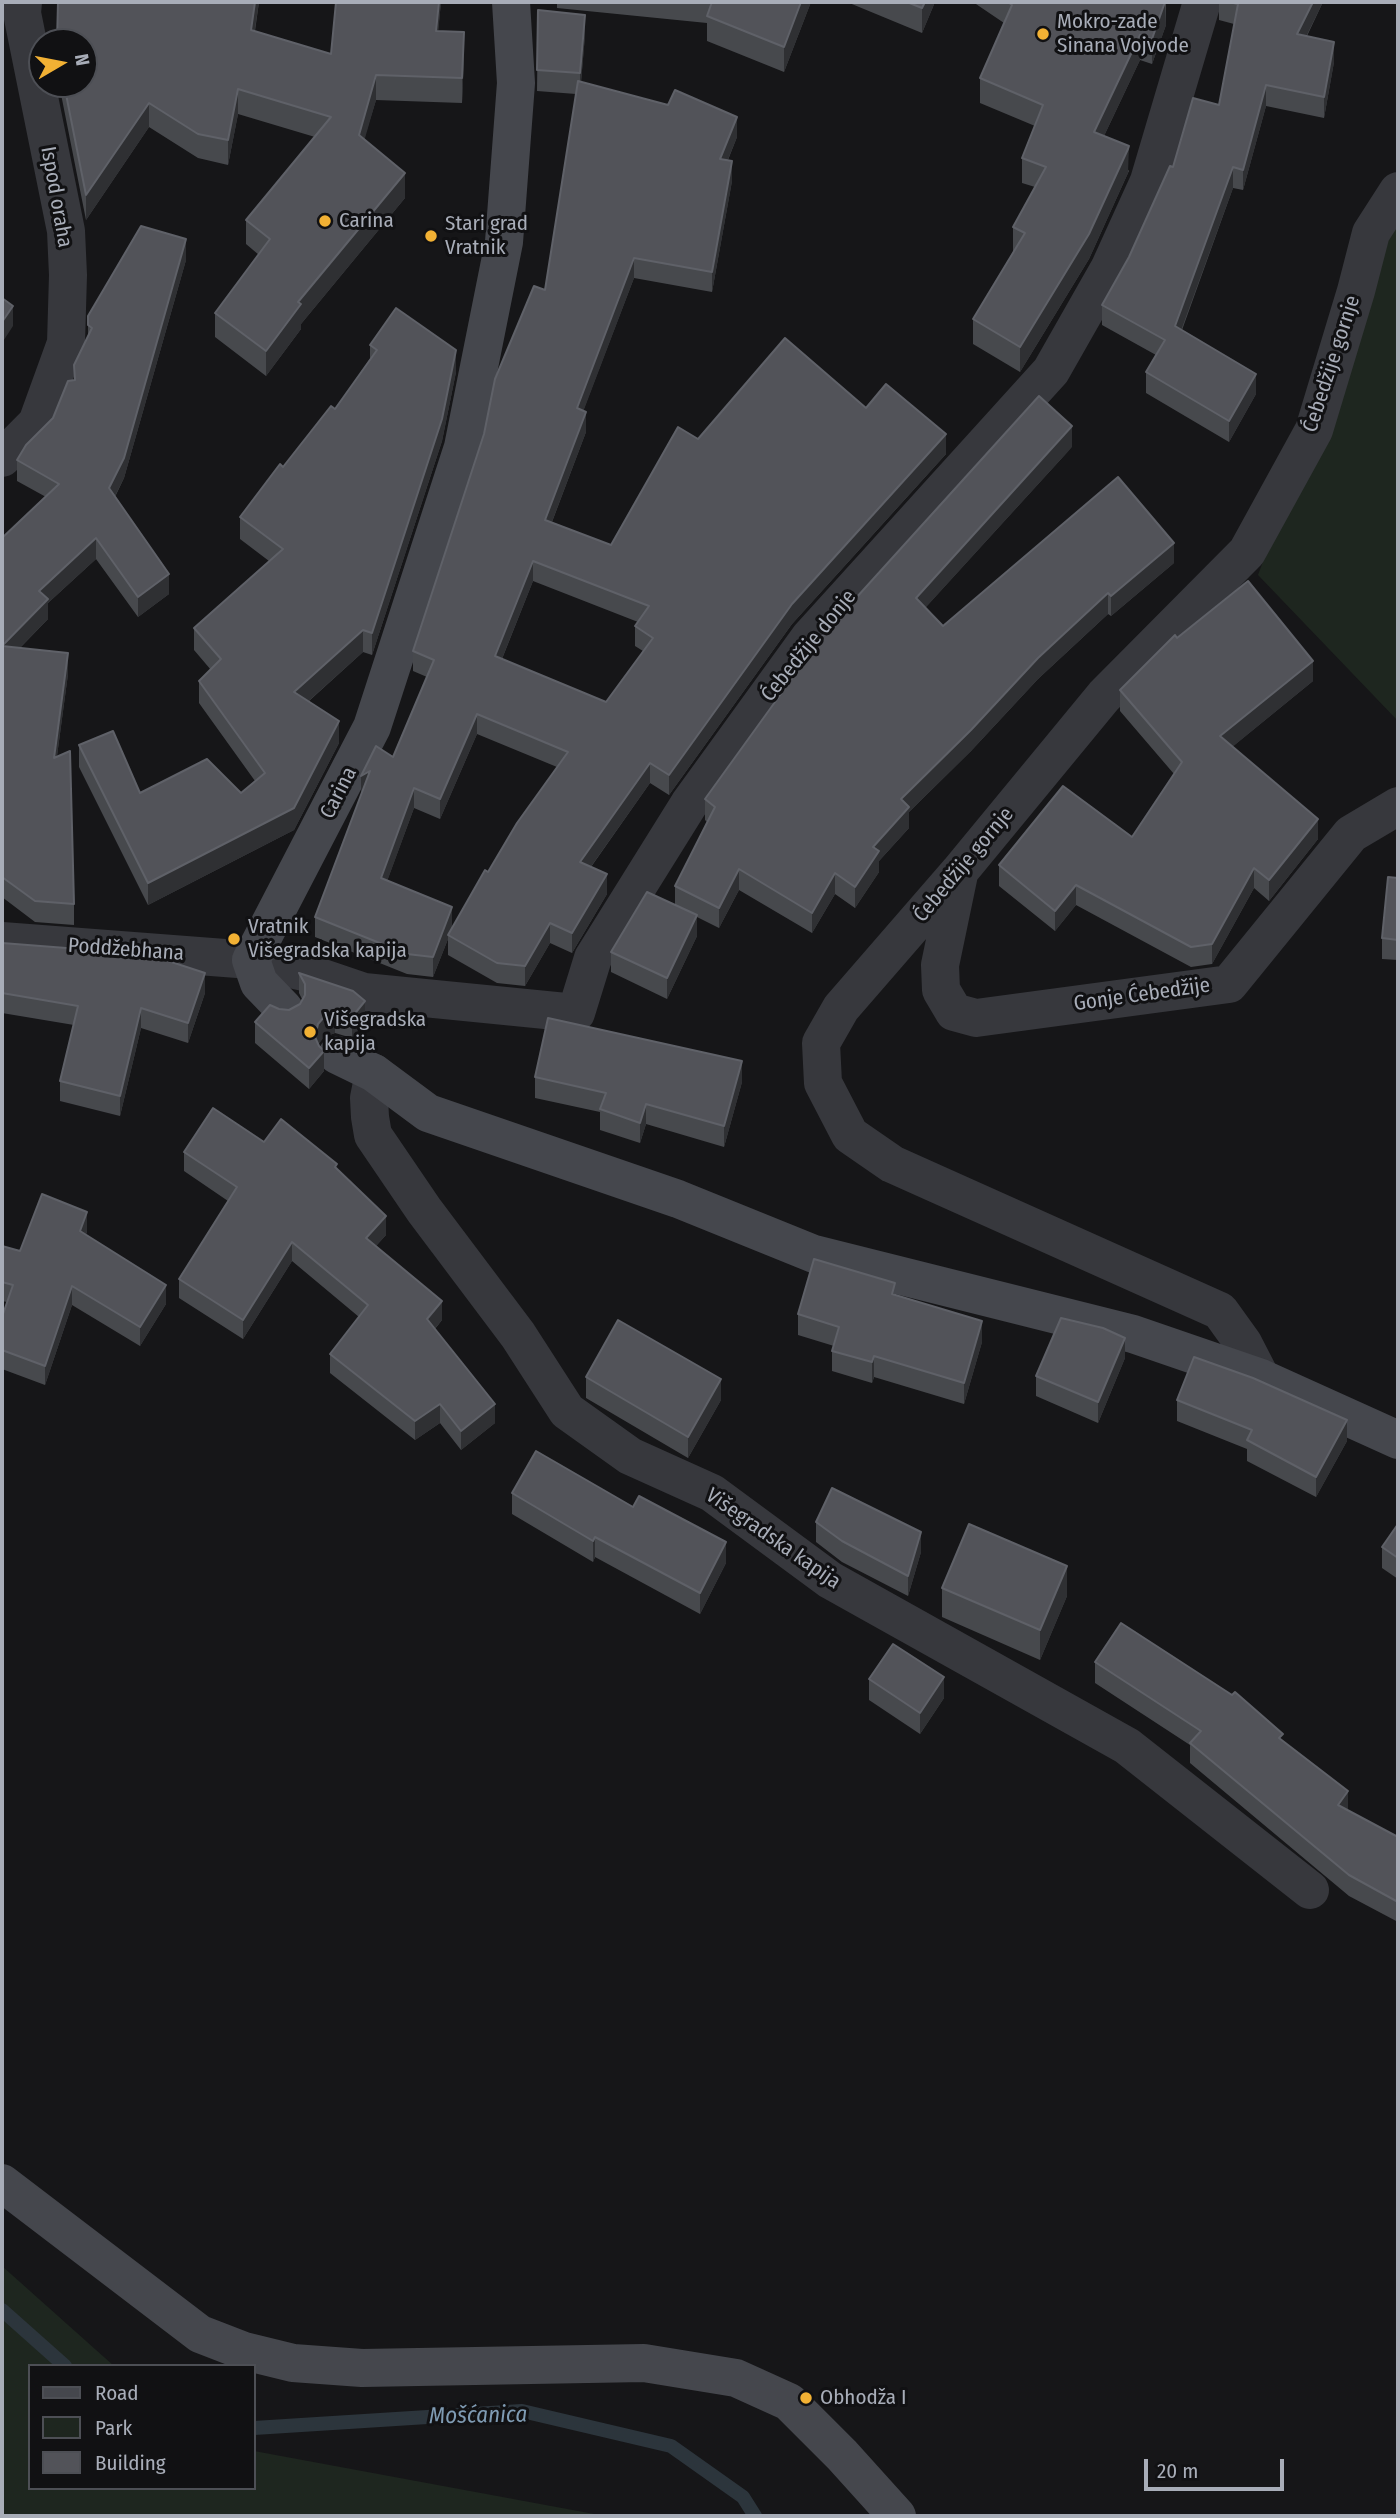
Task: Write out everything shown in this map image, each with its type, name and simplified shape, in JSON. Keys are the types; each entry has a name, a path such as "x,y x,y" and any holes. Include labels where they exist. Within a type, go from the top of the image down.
{"street":[{"name":"Ispod oraha","path":"2,458 37,423 66,343 66,231 41,112 23,2"},
{"name":"Carina","path":"251,960 372,727 460,458 504,242 516,83 511,2"},
{"name":"Ćebedžije donje","path":"251,960 308,973 364,992 576,1013 593,958 689,804 810,637 1051,371 1109,269 1149,181 1202,2"},
{"name":"Ćebedžije gornje","path":"1261,1378 1243,1343 1220,1311 892,1164 850,1135 823,1083 821,1043 841,1008 960,872 1104,696 1247,552 1314,430 1371,233 1398,191"},
{"name":"Gonje Ćebedžije","path":"960,872 940,965 941,990 954,1012 976,1017 1229,984 1351,834 1398,806"},
{"name":"Poddžebhana","path":"2,941 251,960"},
{"path":"251,960 259,983 284,1009"},
{"path":"337,1055 374,1073 428,1112 678,1199 814,1254 1133,1334 1261,1378 1398,1440"},
{"name":"Višegradska kapija","path":"374,1073 369,1098 373,1135 424,1210 518,1335 567,1411 630,1456 712,1493 830,1580 1127,1746 1310,1890"},
{"path":"2,2183 200,2334 244,2351 293,2363 362,2368 643,2363 736,2378 789,2402 897,2516"}],"green space":[{"path":"1398,193 1398,721 1258,575"},
{"path":"2,2266 112,2364 28,2364 28,2490 256,2490 256,2451 605,2516 2,2516"}],"building":[{"path":"58,2 255,2 251,30 331,54 336,2 439,2 436,31 464,32 462,78 376,75 359,135 405,173 298,302 301,304 266,351 215,313 270,239 246,220 331,117 238,89 228,140 198,134 149,103 86,195 67,98 98,98 98,28 57,28"},
{"path":"712,2 801,2 784,47 707,16"},
{"path":"907,2 925,2 922,8"},
{"path":"1008,2 1165,2 1152,39 1140,35 1094,132 1129,146 1128,149 1089,234 1020,347 973,319 1025,233 1013,227 1046,167 1022,158 1043,105 980,78 1012,5"},
{"path":"1229,2 1313,2 1297,34 1334,42 1324,97 1266,85 1243,170 1233,167 1175,326 1256,374 1229,421 1146,372 1165,340 1102,305 1129,257 1170,166 1173,167 1193,98 1219,105 1238,4"},
{"path":"538,10 585,15 580,73 537,70"},
{"path":"578,81 668,105 675,90 737,117 720,159 732,161 712,272 634,258 577,408 586,412 545,520 611,545 678,427 698,439 785,338 866,408 886,384 946,434 792,604 669,775 650,763 580,862 607,874 572,933 550,923 525,966 497,963 448,935 485,870 488,872 517,823 568,752 477,714 440,799 414,788 381,878 452,907 433,957 407,954 315,917 370,771 361,776 376,746 393,757 434,660 413,651 484,434 495,379 534,286 545,290","holes":["533,561 649,606 635,626 653,638 606,702 495,656"]},
{"path":"141,226 186,239 124,458 109,488 169,574 138,597 96,538 39,591 48,599 2,646 2,538 59,484 17,460 26,445 53,418 68,381 75,380 74,365 92,328 88,325 88,316"},
{"path":"2,298 13,306 2,322"},
{"path":"396,308 456,350 442,419 372,633 363,630 294,692 339,721 294,808 148,883 79,745 113,731 140,793 207,759 241,793 265,773 199,681 221,659 194,628 283,549 240,517 280,464 283,467 331,406 335,409 377,350 370,345"},
{"path":"1039,396 1072,426 916,598 943,626 1118,477 1174,543 1111,596 1108,593 1038,658 971,730 901,799 909,807 873,847 879,851 855,887 835,873 812,913 739,869 719,908 675,886 715,807 705,799 827,630"},
{"path":"1248,581 1313,661 1220,736 1318,819 1269,880 1254,868 1212,944 1191,947 1076,885 1055,911 999,865 1063,786 1132,837 1182,762 1120,690 1175,635 1177,638"},
{"path":"2,646 68,653 54,758 70,751 74,904 35,901 2,877"},
{"path":"1388,877 1398,878 1398,940 1382,938"},
{"path":"647,892 697,915 667,978 611,952"},
{"path":"2,943 156,955 205,973 188,1023 141,1008 120,1096 60,1081 78,1006 2,993"},
{"path":"299,973 353,991 365,1001 352,1017 335,1013 324,1017 318,1024 315,1037 324,1051 309,1068 255,1022 270,1005 289,1010 300,1004 305,995 305,984"},
{"path":"548,1018 742,1061 724,1126 646,1104 640,1123 600,1109 606,1093 535,1077"},
{"path":"213,1108 264,1142 281,1119 337,1164 335,1167 386,1216 366,1238 442,1301 427,1319 495,1404 461,1431 440,1404 415,1421 330,1354 368,1305 292,1242 243,1320 179,1279 237,1187 184,1152"},
{"path":"42,1194 87,1212 80,1231 166,1285 140,1327 72,1286 45,1366 2,1350 2,1317 13,1285 2,1282 2,1246 20,1251"},
{"path":"814,1259 895,1283 892,1294 982,1321 964,1383 874,1356 872,1362 832,1351 839,1327 798,1314"},
{"path":"1061,1318 1103,1328 1125,1338 1098,1402 1036,1376"},
{"path":"618,1320 721,1379 688,1437 586,1377"},
{"path":"1194,1357 1253,1378 1347,1420 1316,1477 1247,1440 1252,1430 1177,1400"},
{"path":"536,1451 633,1507 639,1496 726,1542 700,1593 595,1537 593,1541 512,1493"},
{"path":"832,1488 921,1532 908,1576 842,1541 816,1522"},
{"path":"969,1524 1067,1566 1040,1630 942,1588"},
{"path":"1398,1524 1398,1558 1382,1547"},
{"path":"1121,1623 1232,1695 1235,1692 1283,1734 1279,1738 1348,1791 1338,1805 1398,1837 1398,1902 1349,1875 1190,1743 1201,1731 1095,1662"},
{"path":"893,1644 944,1677 920,1713 869,1679"}],"waterway":[{"name":"Mošćanica","path":"2,2310 63,2364"},
{"name":"Mošćanica","path":"256,2428 522,2411 671,2446 743,2497 755,2516"}],"place":[{"name":"Mokro-zade Sinana Vojvode","path":"1043,34"},
{"name":"Carina","path":"325,221"},
{"name":"Stari grad Vratnik","path":"431,236"},
{"name":"Vratnik Višegradska kapija","path":"234,939"},
{"name":"Višegradska kapija","path":"310,1032"},
{"name":"Obhodža I","path":"806,2398"}]}
